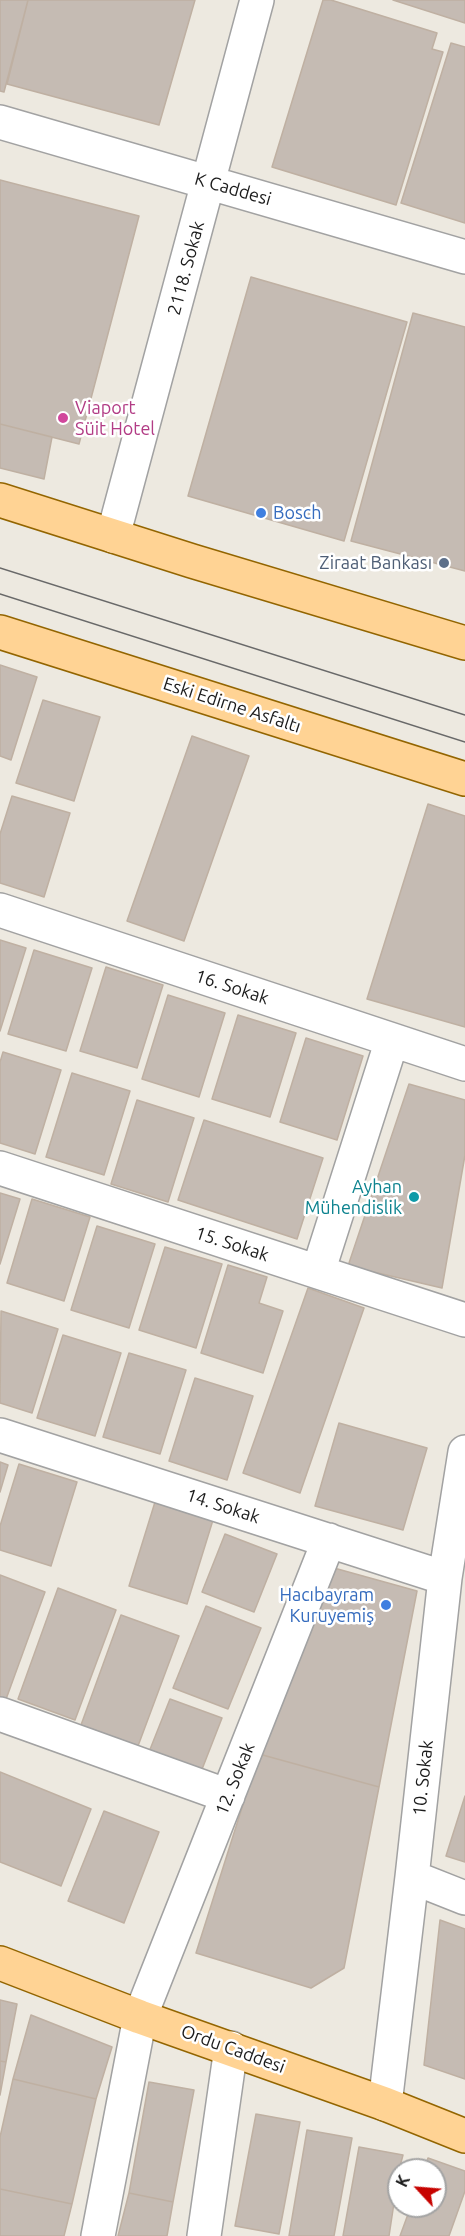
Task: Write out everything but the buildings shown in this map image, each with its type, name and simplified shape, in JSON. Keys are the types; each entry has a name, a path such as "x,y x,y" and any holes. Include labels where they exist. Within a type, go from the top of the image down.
{"main road":[{"path":"0,500 465,643"},
{"name":"Eski Edirne Asfaltı","path":"0,632 465,779"},
{"name":"Ordu Caddesi","path":"0,1963 140,2017 385,2104 465,2136"}],"street":[{"name":"2118. Sokak","path":"113,536 258,0"},
{"name":"K Caddesi","path":"0,122 465,257"},
{"name":"16. Sokak","path":"0,910 465,1064"},
{"path":"318,1272 344,1236 392,1040"},
{"name":"15. Sokak","path":"0,1168 465,1320"},
{"name":"14. Sokak","path":"0,1435 445,1578"},
{"name":"10. Sokak","path":"385,2104 445,1578 464,1463"},
{"name":"12. Sokak","path":"98,2236 140,2017 329,1540"},
{"path":"0,1714 228,1796"},
{"path":"412,1877 465,1898"},
{"path":"204,2236 231,2048"}],"tram line":[{"path":"0,568 465,715"},
{"path":"0,594 465,742"}],"place":[{"name":"Viaport Süit Hotel","path":"63,418"},
{"name":"Bosch","path":"261,513"},
{"name":"Ziraat Bankası","path":"444,563"},
{"name":"Ayhan Mühendislik","path":"414,1197"},
{"name":"Hacıbayram Kuruyemiş","path":"386,1605"}]}
